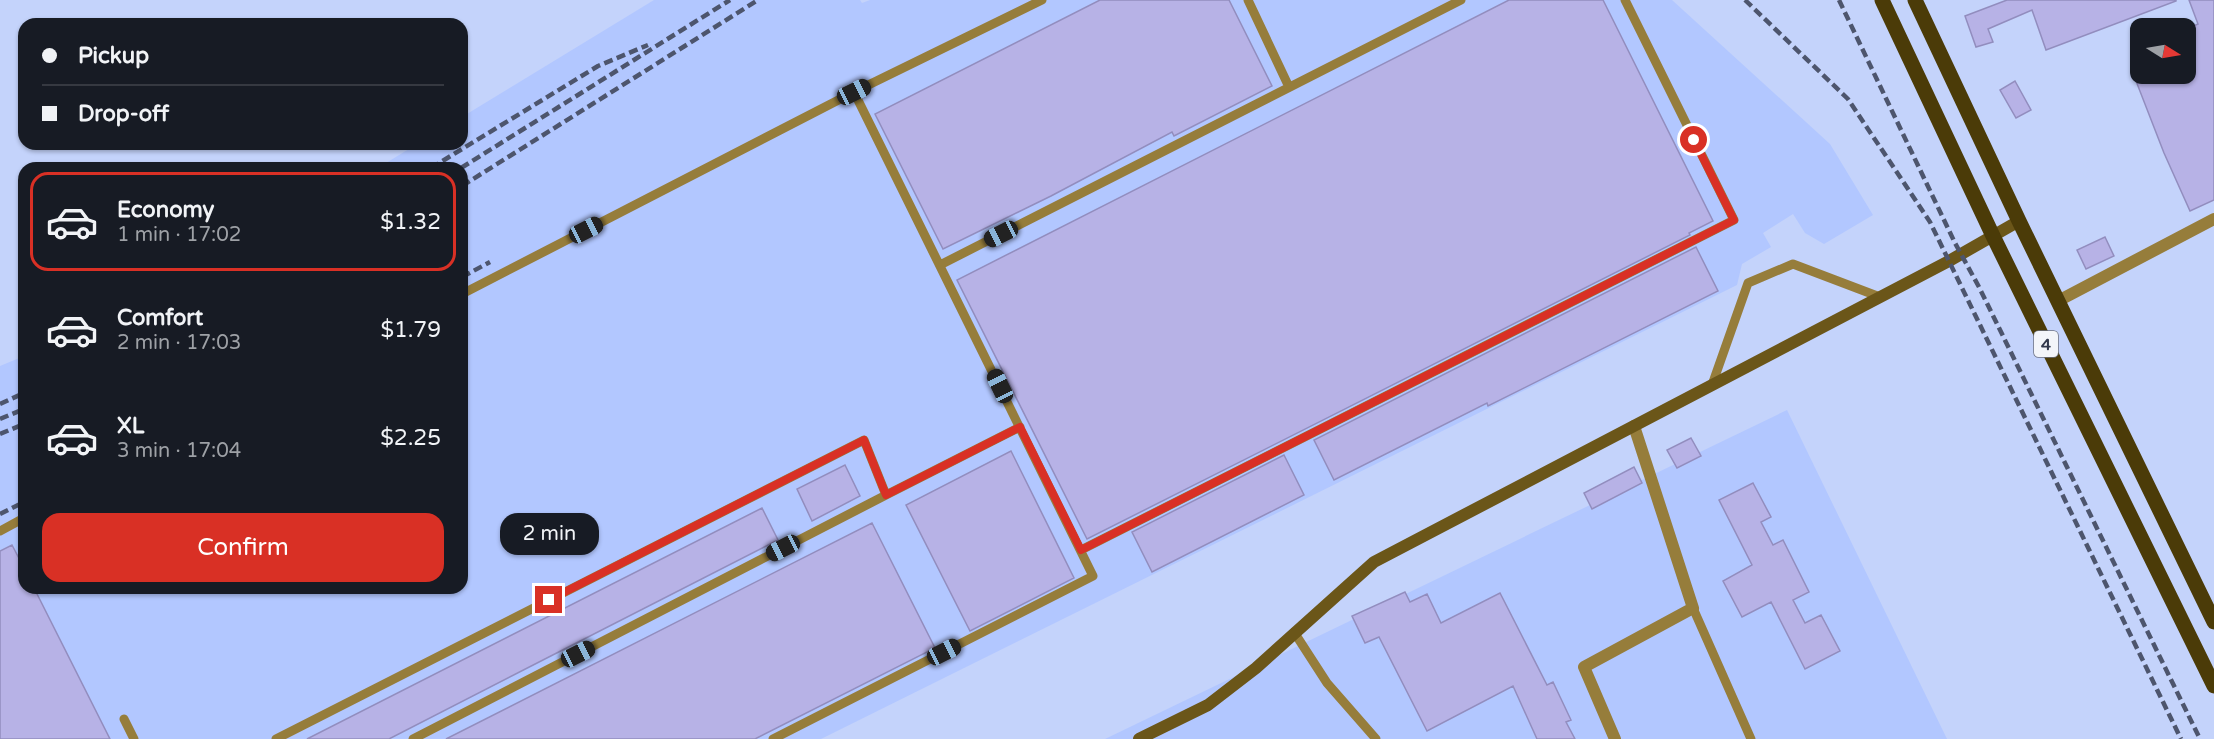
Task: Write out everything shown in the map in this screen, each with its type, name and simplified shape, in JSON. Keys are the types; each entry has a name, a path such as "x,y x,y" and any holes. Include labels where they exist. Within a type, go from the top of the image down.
{"main road":[{"name":"4","path":"1882,0 1993,236 2214,686"},
{"name":"4","path":"1915,0 2019,221 2214,622"}],"street":[{"path":"2058,301 2214,219"},
{"path":"1139,739 1208,705 1256,668 1374,561 1880,297 2019,221"},
{"path":"1615,739 1584,667 1693,608 1634,426"}],"lane":[{"path":"468,291 854,92 1042,0"},
{"path":"1248,0 1289,87"},
{"path":"939,265 1461,0"},
{"path":"1081,550 1734,220 1624,0"},
{"path":"773,739 1094,576 854,92"},
{"path":"1712,385 1748,283 1793,264 1880,297"},
{"path":"413,739 1020,427"},
{"path":"276,739 864,440 886,495"},
{"path":"0,531 18,521"},
{"path":"1693,608 1751,739"},
{"path":"1294,632 1327,684 1376,739"},
{"path":"124,719 134,739"}],"shaded area":[{"path":"654,0 860,0 862,3 870,0 1672,0 1830,144 1873,215 1824,244 1805,233 1793,214 1763,233 1771,247 1742,264 1737,285 821,739 0,739 0,366 18,358 18,594 468,594 468,162 388,162 407,150 468,150 468,113"},
{"path":"1787,410 1947,739 1105,739"}],"building":[{"path":"1100,0 1229,0 1272,86 1174,136 1172,132 1051,196 943,249 875,114"},
{"path":"1509,0 1603,0 1713,221 1689,233 1690,235 1087,539 957,280"},
{"path":"2007,0 2176,0 2046,50 2032,10 1988,29 1993,42 1976,47 1965,16"},
{"path":"2189,0 2214,0 2214,200 2190,211 2137,84 2196,84 2196,25 2198,24"},
{"path":"2015,81 2031,110 2016,118 2000,90"},
{"path":"2105,237 2114,256 2086,269 2077,250"},
{"path":"1696,247 1718,291 1334,480 1314,440"},
{"path":"1691,438 1701,456 1677,468 1667,450"},
{"path":"1011,451 1074,578 970,631 906,505"},
{"path":"1284,455 1304,495 1152,572 1132,532"},
{"path":"845,465 860,496 812,521 797,489"},
{"path":"1634,467 1642,483 1592,509 1584,493"},
{"path":"1753,483 1771,517 1761,522 1773,545 1783,540 1809,592 1793,600 1805,623 1821,615 1840,651 1805,669 1771,602 1742,617 1723,581 1752,565 1719,500"},
{"path":"762,508 778,540 389,739 307,739"},
{"path":"872,523 935,648 755,739 446,739"},
{"path":"12,545 18,556 18,594 37,594 110,739 0,739 0,551"},
{"path":"1405,592 1410,602 1427,594 1441,623 1500,593 1547,685 1553,682 1571,720 1566,722 1575,739 1537,739 1513,686 1427,731 1379,637 1365,643 1352,616"}],"railway":[{"path":"468,164 730,0"},
{"path":"468,182 758,0"},
{"path":"1745,0 1848,99 1930,222 2181,739"},
{"path":"1839,0 1955,243 1979,287 2200,739"},
{"path":"468,145 598,66 648,45"},
{"path":"441,162 460,150"},
{"path":"468,274 490,262"},
{"path":"0,404 18,396"},
{"path":"0,419 18,412"},
{"path":"0,434 18,426"},
{"path":"0,514 18,505"}],"route":[{"path":"549,600 864,440 886,495 1020,427 1081,550 1734,220 1694,140"}]}
